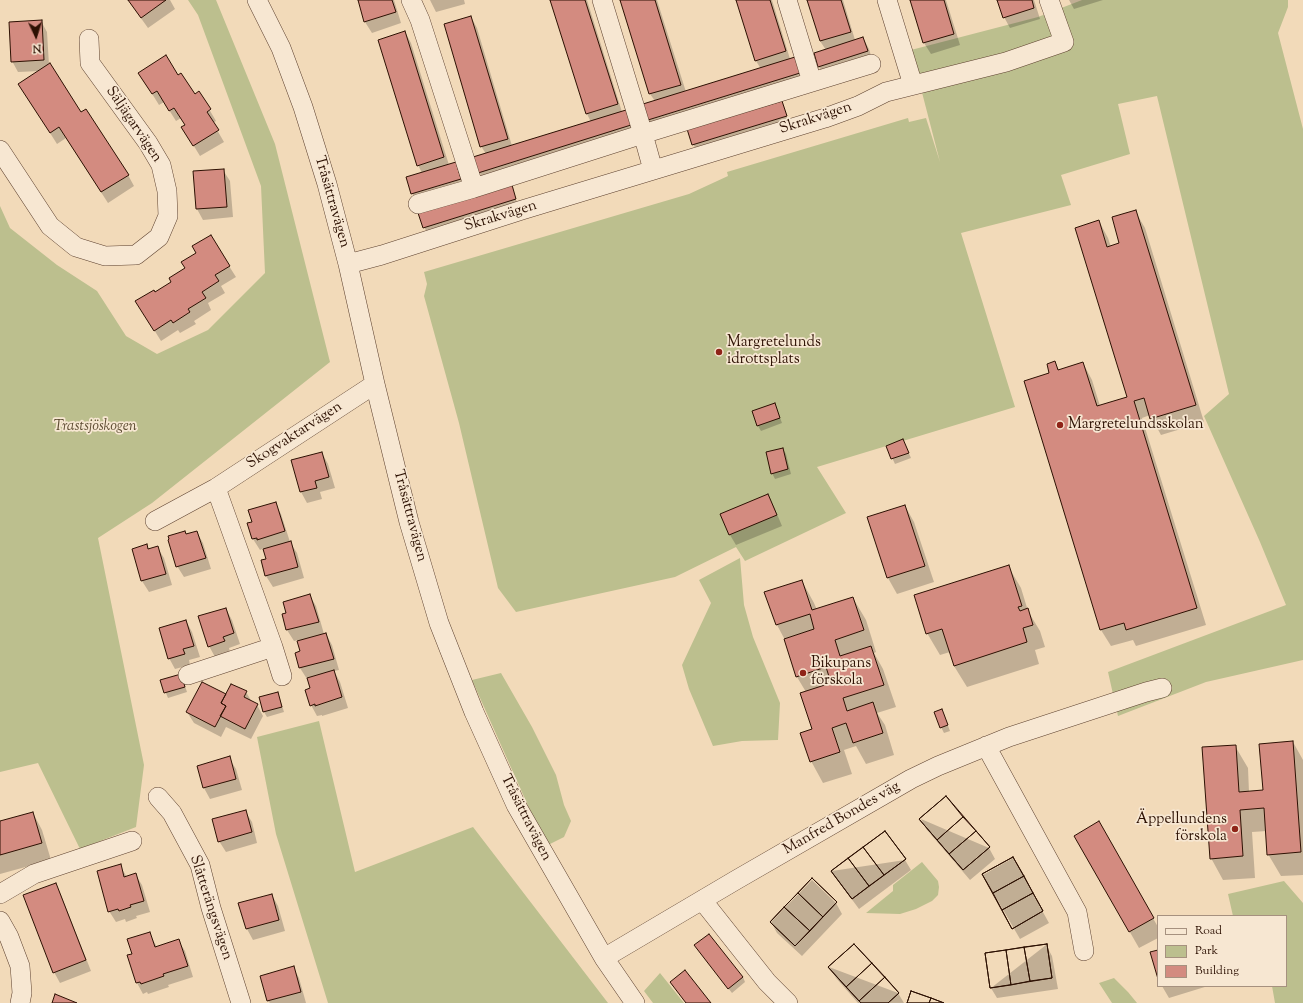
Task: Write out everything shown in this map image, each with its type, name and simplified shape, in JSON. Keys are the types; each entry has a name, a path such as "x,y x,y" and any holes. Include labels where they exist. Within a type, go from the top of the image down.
{"street":[{"name":"Tråsättravägen","path":"257,0 281,48 303,107 327,184 348,264 375,384 409,522 439,623 474,712 516,805 604,958 635,1003"},
{"path":"411,0 420,20 474,188"},
{"path":"602,0 653,170"},
{"path":"787,0 812,82"},
{"path":"887,0 913,85"},
{"name":"Skrakvägen","path":"348,264 382,255 825,118 858,106 886,92 1006,62 1064,42 1050,0"},
{"name":"Säljägarvägen","path":"0,150 50,226 76,247 105,256 136,255 159,237 168,216 167,191 162,165 148,143 90,63 89,39"},
{"path":"418,204 474,188 871,64"},
{"name":"Skogvaktarvägen","path":"155,521 216,488 375,384"},
{"path":"216,488 274,647 282,676"},
{"path":"188,675 274,647"},
{"name":"Manfred Bondes väg","path":"604,958 911,779 938,766 1009,737 1162,688"},
{"path":"986,746 1077,912 1084,951"},
{"name":"Slåtterängsvägen","path":"158,797 172,813 200,865 213,914 241,1003"},
{"path":"0,894 34,874 132,841"},
{"path":"702,900 767,982 788,1003"},
{"path":"0,921 9,937 20,966 22,993 20,1003"}],"green space":[{"name":"Trastsjöskogen","path":"188,0 216,0 275,144 330,362 152,503 98,538 144,765 136,827 80,849 38,763 0,772 0,206 10,228 57,265 97,291 126,336 157,354 208,330 265,273 261,186 198,15"},
{"name":"Margretelunds idrottsplats","path":"1082,0 1288,0 1288,7 1278,33 1303,129 1303,660 1206,682 1118,716 1108,672 1286,605 1260,542 1204,416 1229,394 1157,96 1118,104 1130,154 1061,175 1071,205 961,233 1015,407 817,467 846,513 745,561 736,547 675,577 516,612 498,588 459,423 424,296 427,284 424,272 689,194 728,176 727,172 908,118 909,122 926,118 940,162 911,50 1038,17"},
{"path":"740,558 744,605 753,637 780,703 778,740 742,741 713,746 689,689 682,665 711,603 699,580"},
{"path":"501,673 532,727 556,775 564,805 571,821 564,837 546,846 472,680"},
{"path":"319,721 355,872 473,827 608,1003 328,1003 276,834 257,737"},
{"path":"922,862 938,881 938,895 932,901 916,909 900,914 866,913 893,891 893,885"},
{"path":"1284,881 1303,903 1303,1003 1275,1003 1272,987 1287,987 1287,915 1233,915 1228,894"},
{"path":"660,973 684,1003 653,1003 644,991"},
{"path":"1114,978 1137,1003 1112,1003 1099,983"}],"building":[{"path":"128,0 166,0 141,18"},
{"path":"358,0 392,0 396,12 364,22"},
{"path":"550,0 585,0 618,104 586,114"},
{"path":"620,0 655,0 681,85 649,94"},
{"path":"736,0 770,0 786,51 755,61"},
{"path":"807,0 841,0 851,32 820,41"},
{"path":"910,0 944,0 954,34 923,43"},
{"path":"997,0 1032,0 1034,8 1003,18"},
{"path":"471,16 508,139 480,147 444,24"},
{"path":"42,20 44,60 11,62 9,22"},
{"path":"405,31 444,157 417,166 378,40"},
{"path":"863,37 868,51 818,67 814,53"},
{"path":"166,55 178,75 181,73 195,94 199,91 211,109 207,112 219,130 193,146 181,127 185,125 174,108 169,111 157,91 152,94 138,73"},
{"path":"795,57 800,73 648,120 643,104"},
{"path":"50,63 81,112 86,109 129,175 101,192 59,127 50,133 18,84"},
{"path":"782,101 787,116 692,145 687,129"},
{"path":"626,110 631,125 478,173 473,157"},
{"path":"456,162 461,179 411,194 406,177"},
{"path":"224,169 227,207 196,209 193,171"},
{"path":"512,185 516,199 423,228 418,213"},
{"path":"1136,210 1196,405 1150,419 1144,398 1134,401 1197,608 1126,630 1124,623 1100,630 1024,381 1049,373 1047,364 1055,361 1058,370 1083,362 1097,406 1127,397 1075,228 1099,220 1107,247 1119,243 1112,217"},
{"path":"211,235 230,266 215,275 219,281 202,292 206,298 188,309 190,312 173,323 171,320 154,331 135,301 154,290 155,292 171,282 169,278 185,268 181,262 196,253 192,246"},
{"path":"775,403 780,418 757,426 752,411"},
{"path":"903,439 909,453 891,459 886,446"},
{"path":"783,448 788,469 771,474 766,452"},
{"path":"322,452 329,477 315,481 317,488 300,492 291,460"},
{"path":"768,494 777,515 729,535 720,514"},
{"path":"276,502 285,531 257,540 257,538 252,539 247,523 252,522 248,510"},
{"path":"905,505 925,566 887,578 867,517"},
{"path":"185,531 186,534 197,531 206,558 176,567 168,536"},
{"path":"291,541 298,567 265,576 261,560 266,559 263,549"},
{"path":"147,544 148,549 158,546 166,574 141,581 132,549"},
{"path":"1009,565 1022,606 1018,607 1020,611 1028,608 1033,625 1023,628 1027,642 954,666 942,629 926,634 914,595"},
{"path":"802,580 812,610 853,597 864,630 835,640 840,656 871,646 884,685 843,698 847,711 873,702 883,733 853,743 846,723 832,728 840,752 810,762 800,733 812,729 800,693 831,683 826,667 796,677 784,639 814,629 810,614 776,625 764,592"},
{"path":"310,594 319,622 286,630 282,614 286,613 283,602"},
{"path":"226,608 234,633 223,637 225,641 208,647 198,616"},
{"path":"186,620 194,646 183,649 185,654 168,659 159,628"},
{"path":"326,633 334,659 299,668 295,653 300,651 297,641"},
{"path":"334,670 342,697 315,706 315,704 310,706 305,690 310,688 307,678"},
{"path":"181,674 185,687 164,693 160,680"},
{"path":"202,682 226,694 221,703 226,706 215,727 186,712"},
{"path":"231,684 247,691 244,697 258,704 245,729 220,716 226,706 221,703"},
{"path":"278,692 282,707 263,712 259,697"},
{"path":"942,709 948,725 940,728 934,712"},
{"path":"1293,741 1301,852 1267,855 1264,808 1240,810 1243,856 1210,859 1202,747 1236,745 1239,792 1263,790 1259,744"},
{"path":"230,756 236,779 203,788 197,766"},
{"path":"946,796 963,817 937,840 919,819"},
{"path":"946,796 990,847 963,870 919,819"},
{"path":"246,810 252,832 218,842 212,819"},
{"path":"33,812 42,843 0,855 0,821"},
{"path":"963,817 976,831 949,854 937,840"},
{"path":"1099,821 1154,918 1129,932 1074,836"},
{"path":"885,831 906,859 852,899 831,871"},
{"path":"885,831 906,859 884,875 863,847"},
{"path":"976,831 990,847 963,870 949,854"},
{"path":"863,847 884,875 869,886 848,858"},
{"path":"1013,857 1043,911 1012,929 982,874"},
{"path":"1013,857 1024,876 993,893 982,874"},
{"path":"848,858 869,886 852,899 831,871"},
{"path":"121,864 124,877 136,873 144,901 130,905 131,907 119,911 118,909 108,912 97,871"},
{"path":"1024,876 1033,893 1002,910 993,893"},
{"path":"812,878 837,902 795,946 770,922"},
{"path":"812,878 837,902 823,917 798,893"},
{"path":"56,883 86,960 53,973 23,895"},
{"path":"798,893 823,917 810,931 784,907"},
{"path":"1033,893 1043,911 1012,929 1002,910"},
{"path":"272,894 279,920 246,929 238,903"},
{"path":"784,907 810,931 795,946 770,922"},
{"path":"150,932 155,947 179,939 188,966 163,974 164,976 141,984 140,982 136,983 127,955 132,954 127,939"},
{"path":"709,934 743,977 728,989 694,945"},
{"path":"854,944 899,993 888,1003 861,1003 828,967"},
{"path":"854,944 872,963 846,987 828,967"},
{"path":"1047,944 1052,978 990,988 985,953"},
{"path":"1047,944 1052,978 1030,981 1024,947"},
{"path":"1024,947 1030,981 1011,985 1006,950"},
{"path":"1006,950 1011,985 990,988 985,953"},
{"path":"1157,950 1157,976 1150,952"},
{"path":"872,963 885,977 859,1001 846,987"},
{"path":"294,966 301,992 267,1001 260,976"},
{"path":"685,970 711,1003 686,1003 670,982"},
{"path":"885,977 899,993 888,1003 861,1003 859,1001"},
{"path":"911,991 931,998 944,1003 907,1003"},
{"path":"911,991 931,998 929,1003 907,1003"},
{"path":"55,994 77,1003 52,1003"},
{"path":"931,998 944,1003 929,1003"}],"place":[{"name":"Margretelunds idrottsplats","path":"719,352"},
{"name":"Margretelundsskolan","path":"1060,425"},
{"name":"Bikupans förskola","path":"803,673"},
{"name":"Äppellundens förskola","path":"1235,829"}]}
